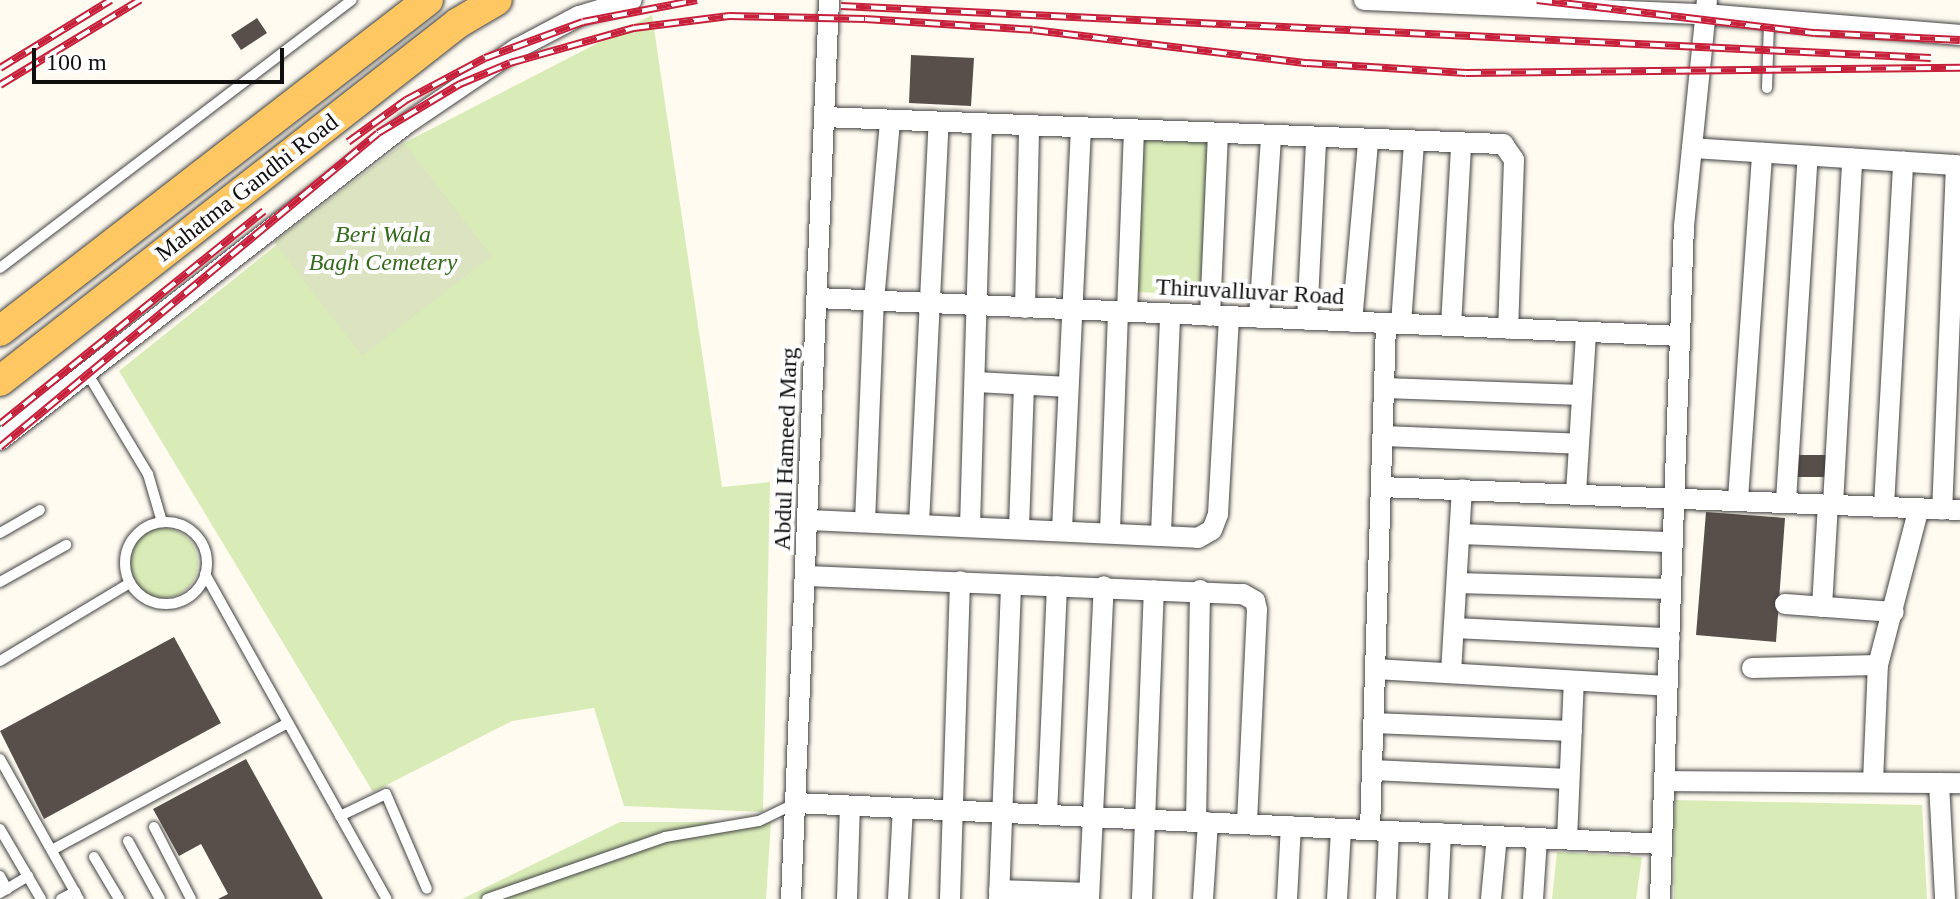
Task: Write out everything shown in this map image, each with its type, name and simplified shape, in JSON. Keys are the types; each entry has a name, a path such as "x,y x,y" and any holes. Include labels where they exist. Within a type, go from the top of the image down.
{"main road":[{"name":"Mahatma Gandhi Road","path":"0,331 428,0"},
{"name":"Mahatma Gandhi Road","path":"0,381 458,23 497,0"}],"street":[{"path":"0,440 406,124 518,48 579,16 632,0"},
{"name":"Abdul Hameed Marg","path":"791,899 829,0"},
{"path":"1364,0 1706,7 1769,19 1960,35"},
{"path":"1660,899 1680,336 1692,148 1706,7"},
{"path":"824,117 1461,146 1503,144 1512,151 1508,329"},
{"path":"865,522 874,301 890,120"},
{"path":"919,524 939,122"},
{"path":"970,526 980,306 982,124"},
{"path":"1025,308 1029,126"},
{"path":"1062,530 1081,129"},
{"path":"1110,531 1134,131"},
{"path":"809,520 1161,533 1198,538 1212,530 1218,514 1218,135"},
{"path":"1259,318 1271,138"},
{"path":"1307,320 1316,140"},
{"path":"1352,322 1368,142"},
{"path":"1386,899 1372,770 1384,388 1414,144"},
{"path":"1451,326 1461,146"},
{"path":"1381,487 1675,496 1951,510 1956,165 1692,148"},
{"path":"1738,499 1762,153"},
{"path":"1786,501 1808,156"},
{"path":"1822,607 1852,159"},
{"path":"1884,506 1903,162"},
{"name":"Thiruvalluvar Road","path":"817,298 1680,336"},
{"path":"1161,533 1170,314"},
{"path":"1576,493 1586,332"},
{"path":"977,382 1068,387"},
{"path":"1019,528 1024,385"},
{"path":"1384,388 1582,395"},
{"path":"1383,436 1579,444"},
{"path":"1451,673 1462,489"},
{"path":"1873,782 1878,665 1919,508"},
{"path":"1460,534 1673,542"},
{"path":"807,576 1243,594 1255,601 1257,610 1247,824"},
{"path":"950,899 960,581"},
{"path":"1457,583 1671,589"},
{"path":"1011,585 999,894 1089,896 1104,586"},
{"path":"1047,815 1057,586"},
{"path":"1142,899 1149,820 1154,590"},
{"path":"1200,590 1203,899"},
{"path":"1785,604 1894,612"},
{"path":"1454,628 1670,638"},
{"path":"1752,668 1878,665"},
{"path":"1375,669 1668,686"},
{"path":"1567,839 1574,681"},
{"path":"1373,723 1572,731"},
{"path":"1372,770 1569,779"},
{"path":"1665,781 1960,783"},
{"path":"1939,783 1945,899"},
{"path":"796,803 1662,844"},
{"path":"847,899 850,806"},
{"path":"898,899 903,808"},
{"path":"1287,899 1291,826"},
{"path":"1337,899 1341,829"},
{"path":"1438,899 1441,833"},
{"path":"1491,899 1497,836"},
{"path":"1533,899 1537,838"}],"lane":[{"path":"0,268 352,0"},
{"path":"1767,88 1769,19"},
{"path":"86,371 148,474 162,522"},
{"path":"0,533 40,510"},
{"path":"205,574 198,588 174,603 154,603 130,583 124,566 130,544 145,527 162,522 191,531 201,543 205,574 387,899"},
{"path":"0,582 66,545"},
{"path":"0,661 130,583"},
{"path":"52,850 288,723"},
{"path":"0,759 77,895 61,899"},
{"path":"340,816 386,794 427,889"},
{"path":"487,899 665,837 759,821 796,803"},
{"path":"154,827 191,899"},
{"path":"0,829 41,899"},
{"path":"128,841 160,899"},
{"path":"94,857 119,899"},
{"path":"0,876 4,891 28,876"}],"green space":[{"path":"652,15 722,487 770,482 763,812 624,806 594,708 512,721 373,792 119,371 404,143"},
{"path":"1141,140 1212,143 1206,295 1135,292"},
{"name":"Beri Wala Bagh Cemetery","path":"404,143 492,256 362,356 274,242"},
{"path":"163,528 188,538 198,563 188,588 163,598 138,588 128,563 138,538"},
{"path":"1675,800 1922,805 1927,899 1674,899"},
{"path":"620,822 771,822 766,899 462,899"},
{"path":"1557,852 1642,857 1636,899 1552,899"}],"building":[{"path":"257,18 267,33 241,50 231,35"},
{"path":"911,55 974,58 971,106 909,103"},
{"path":"1792,455 1830,455 1830,477 1792,477"},
{"path":"1706,512 1785,518 1776,642 1696,635"},
{"path":"174,637 221,723 44,819 0,731"},
{"path":"246,759 323,899 218,899 228,894 201,844 179,856 153,809"}],"railway":[{"path":"0,68 111,0"},
{"path":"0,85 140,0"},
{"path":"348,142 406,100 485,58 583,22 697,0"},
{"path":"1537,0 1815,33 1960,40"},
{"path":"841,6 1931,58"},
{"path":"0,447 378,133 460,84 510,63 634,28 729,16 865,19 1033,30 1307,63 1466,73 1960,68"},
{"path":"0,424 264,211"}]}
